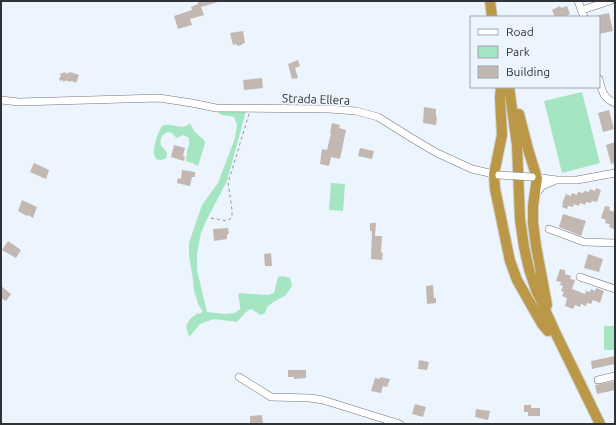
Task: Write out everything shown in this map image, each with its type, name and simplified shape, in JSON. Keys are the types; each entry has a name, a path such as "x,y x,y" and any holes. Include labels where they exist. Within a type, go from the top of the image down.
{"highway":[{"path":"490,1 492,16"},
{"path":"496,1 498,16"},
{"path":"502,88 500,98 502,135 495,189 510,261 517,280 542,324 550,327"},
{"path":"502,88 511,143 514,216 521,262 530,290 600,424"},
{"path":"510,88 515,97 534,178 535,196 533,206 533,223 550,327"},
{"path":"510,88 517,145 520,219 529,269 550,327 593,424"}],"street":[{"path":"578,1 583,14 610,1"},
{"path":"600,83 606,97 609,101 615,103"},
{"name":"Strada Ellera","path":"1,100 19,102 159,98 216,108 330,109 356,112 378,117 410,137 472,169 497,174 557,180 577,180 615,173"},
{"path":"535,196 542,186 557,180"},
{"path":"549,229 584,242 615,243"},
{"path":"580,277 615,289"},
{"path":"238,376 271,397 310,398 323,400 400,424"},
{"path":"598,380 615,376"}],"path":[{"path":"211,218 227,221 232,216 228,183 250,109"}],"green space":[{"path":"582,92 600,163 562,173 544,101"},
{"path":"215,111 246,111 227,181 201,233 197,254 197,270 207,312 224,314 235,313 240,309 239,293 267,295 274,293 278,277 282,276 290,278 292,286 286,295 267,307 265,313 261,315 250,309 237,322 214,319 200,324 189,337 186,326 190,319 203,311 199,306 194,291 189,256 189,243 202,205 218,183 235,138 237,125 234,117 222,115"},
{"path":"190,123 194,131 204,140 205,143 198,166 186,161 189,138 183,135 177,138 170,132 163,135 161,141 161,145 167,153 167,156 165,159 159,160 155,158 155,142 162,126 169,125 184,127"},
{"path":"331,183 345,184 343,211 329,210"},
{"path":"604,326 615,326 615,350 604,350"}],"building":[{"path":"198,2 218,2 201,7 204,15 190,19 192,25 178,29 174,16 192,10 191,7 198,4"},
{"path":"560,6 561,8 567,6 570,14 566,16 555,16 552,10"},
{"path":"609,13 613,31 600,34 599,15"},
{"path":"243,31 245,43 237,46 237,44 233,45 230,33"},
{"path":"298,60 300,66 295,68 298,78 292,79 288,64"},
{"path":"65,72 66,74 70,72 79,75 76,83 72,81 68,82 67,80 63,82 63,80 60,81 60,74"},
{"path":"262,78 263,88 244,90 243,80"},
{"path":"424,107 436,109 436,125 423,123"},
{"path":"609,110 614,129 603,132 598,113"},
{"path":"332,123 340,125 339,128 346,130 340,159 331,157 329,166 320,164 322,149 327,150"},
{"path":"615,142 615,163 611,164 606,145"},
{"path":"174,145 185,148 183,156 185,157 184,161 171,157"},
{"path":"360,148 374,151 372,159 358,156"},
{"path":"34,163 49,170 46,179 30,172"},
{"path":"182,170 195,172 195,177 192,177 190,186 177,183 178,178 181,179"},
{"path":"596,188 601,190 597,202 586,202 585,205 580,203 579,206 574,204 573,207 568,206 567,209 562,207 566,194 571,196 572,193 577,195 578,192 589,192 590,189 595,191"},
{"path":"22,200 37,207 33,218 18,211"},
{"path":"605,206 610,207 609,210 615,212 615,230 609,227 610,224 605,223 606,220 601,218"},
{"path":"563,214 586,221 581,236 559,227"},
{"path":"370,223 376,223 375,236 382,236 382,260 371,259 372,231 370,231"},
{"path":"228,228 229,234 227,234 227,239 214,241 213,229"},
{"path":"8,241 21,250 16,258 2,250"},
{"path":"271,253 272,266 265,266 264,254"},
{"path":"588,254 603,259 599,272 584,268"},
{"path":"560,269 565,270 565,274 571,276 570,279 575,280 572,289 585,294 586,291 590,292 591,289 595,291 596,288 604,291 600,303 593,300 591,304 587,303 586,306 581,304 580,307 575,305 573,309 565,306 567,298 562,296 564,292 561,291 563,286 560,285 561,282 556,281"},
{"path":"433,285 436,303 427,304 426,286"},
{"path":"1,286 11,294 6,301 1,298"},
{"path":"615,356 615,364 592,369 591,361"},
{"path":"419,360 429,362 427,370 418,369"},
{"path":"288,370 306,370 306,378 294,379 294,377 288,377"},
{"path":"380,377 390,379 387,387 383,386 381,393 371,391 375,378 380,379"},
{"path":"615,381 615,390 597,394 595,385"},
{"path":"415,404 426,407 423,417 412,414"},
{"path":"524,405 531,405 531,408 540,408 540,416 528,416 528,412 524,412"},
{"path":"476,409 490,411 488,420 475,417"},
{"path":"262,415 263,424 250,424 250,416"}]}
